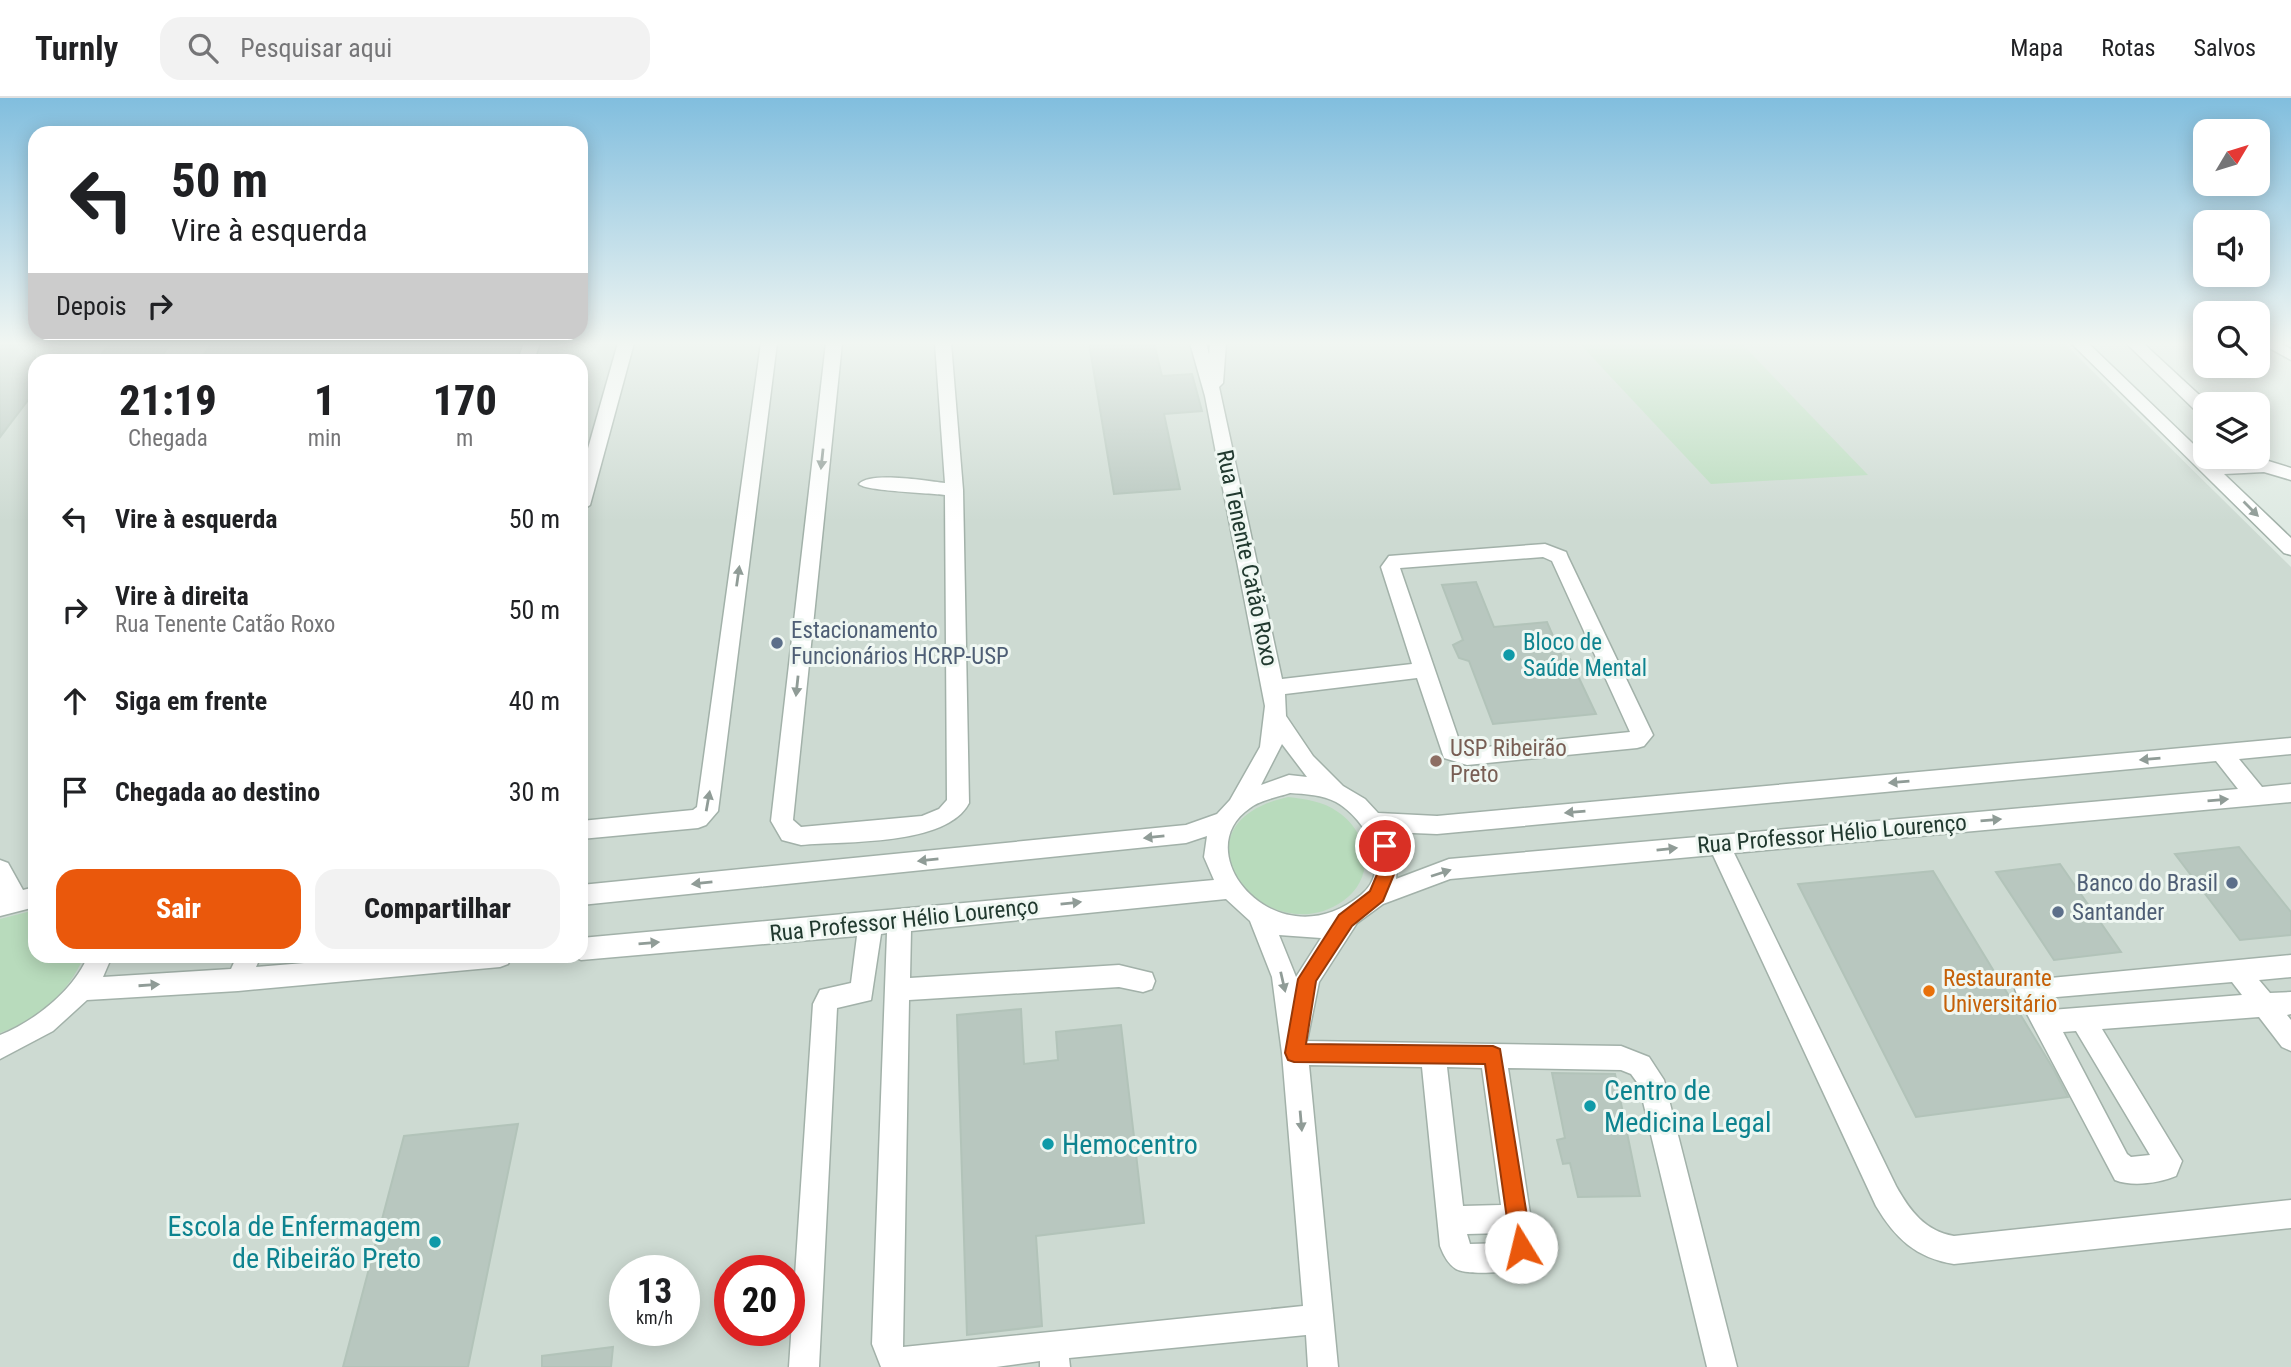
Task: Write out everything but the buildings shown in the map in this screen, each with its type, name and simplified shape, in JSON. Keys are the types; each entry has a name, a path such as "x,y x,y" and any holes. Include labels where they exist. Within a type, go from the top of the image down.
{"street":[{"path":"588,480 610,402"},
{"path":"588,830 698,819 707,811 761,402"},
{"path":"828,402 782,821 790,833 801,836 924,825 947,815 958,803 954,490 947,402"},
{"name":"Rua Tenente Catão Roxo","path":"1214,402 1274,688 1278,721 1270,749 1256,776 1237,803"},
{"path":"2141,402 2193,452"},
{"path":"2270,465 2291,474"},
{"path":"2211,469 2291,549"},
{"path":"2269,469 2291,490"},
{"path":"869,484 909,484 954,490"},
{"path":"1545,550 1553,552 1642,735 1637,740 1457,756 1452,752 1423,670 1390,567 1392,563 1545,550"},
{"path":"1274,688 1423,670"},
{"name":"Rua Tenente Catão Roxo","path":"1278,721 1305,762 1346,798"},
{"name":"Rua Professor Hélio Lourenço","path":"1373,822 1437,825 2291,746"},
{"path":"2221,752 2257,796"},
{"path":"1294,1053 1307,979 1346,921 1377,896 1387,872 1385,846 1373,822 1346,798 1319,787 1289,784 1261,789 1237,803 1220,822 1214,844 1216,866 1227,888 1261,918 1289,927 1319,928 1346,921"},
{"name":"Rua Professor Hélio Lourenço","path":"1377,896 1449,869 2291,793"},
{"path":"588,894 1186,834 1220,822"},
{"path":"1719,844 1886,1196 1902,1223 1923,1241 1941,1249 1954,1250 2291,1214"},
{"path":"0,870 17,901"},
{"name":"Rua Professor Hélio Lourenço","path":"588,948 899,922 1227,888"},
{"path":"1261,918 1284,977 1294,1053 1323,1367"},
{"path":"899,922 887,1344 890,1362 903,1364 1055,1356 1320,1319"},
{"path":"804,1367 825,1004 829,998 862,992 870,924"},
{"path":"2,1048 49,1019 81,989 96,963"},
{"path":"238,980 246,963"},
{"path":"81,989 238,980 320,964 342,963"},
{"path":"2082,1019 2169,1161 2167,1167 2133,1172 2125,1171 2118,1163 2045,1022 2026,992 2029,987 2291,966"},
{"path":"2237,970 2291,1039"},
{"path":"896,989 1119,976 1143,981"},
{"path":"2045,1022 2291,1003"},
{"path":"1294,1053 1621,1058 1640,1065 1651,1080 1722,1367"},
{"path":"1433,1054 1454,1246 1464,1258 1518,1257 1521,1247 1493,1055"},
{"path":"1451,1220 1517,1219"}],"shaded area":[{"name":"USP Ribeirão Preto","path":"0,402 28,402 28,963 588,963 588,402 2124,402 2291,567 2291,1367 0,1367"}],"green space":[{"path":"1634,402 1798,402 1868,475 1711,484"},
{"path":"1288,797 1314,801 1338,812 1357,832 1365,856 1361,880 1354,891 1343,901 1313,913 1284,912 1258,900 1239,880 1229,857 1232,833 1251,812"},
{"path":"28,912 28,963 81,963 70,982 51,1003 27,1020 0,1033 0,919"}],"place":[{"name":"Estacionamento Funcionários HCRP-USP","path":"777,643"},
{"name":"Bloco de Saúde Mental","path":"1509,655"},
{"name":"USP Ribeirão Preto","path":"1436,761"},
{"name":"Banco do Brasil","path":"2232,883"},
{"name":"Santander","path":"2058,912"},
{"name":"Restaurante Universitário","path":"1929,991"},
{"name":"Centro de Medicina Legal","path":"1590,1106"},
{"name":"Hemocentro","path":"1048,1144"},
{"name":"Escola de Enfermagem de Ribeirão Preto","path":"435,1242"}],"route":[{"path":"1385,846 1387,872 1377,896 1346,921 1307,979 1294,1053 1493,1055 1521,1247"}]}
